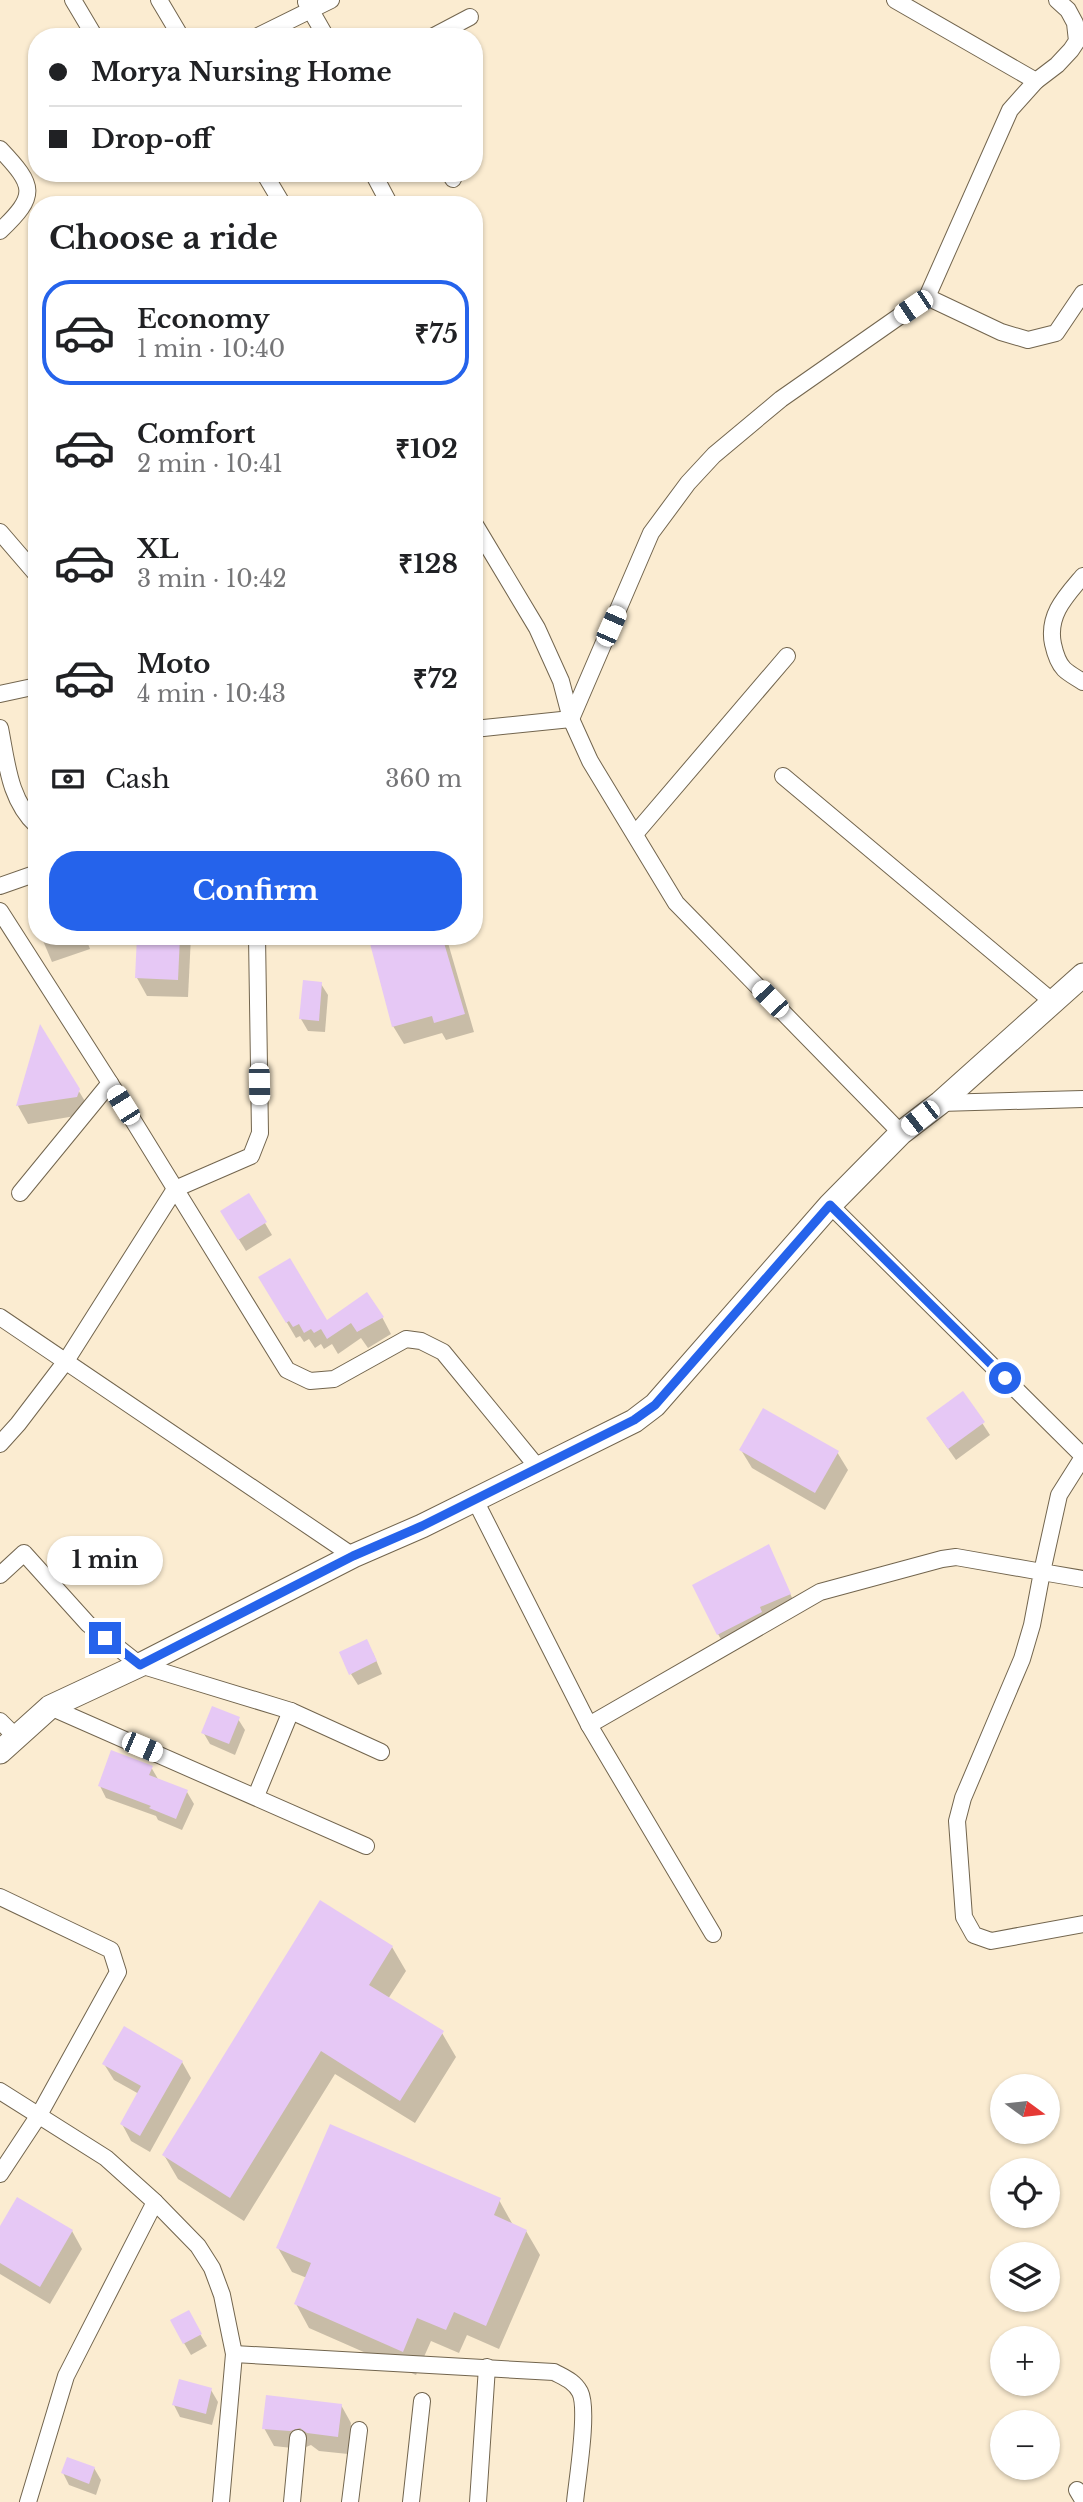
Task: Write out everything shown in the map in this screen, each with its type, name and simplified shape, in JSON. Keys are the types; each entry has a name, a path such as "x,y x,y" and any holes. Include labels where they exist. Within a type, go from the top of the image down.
{"main road":[{"path":"5,1736 50,1707 634,1420 655,1405 830,1205 901,1133 940,1103 1083,975"}],"street":[{"path":"73,0 90,28"},
{"path":"271,28 308,5 331,0"},
{"path":"895,0 1035,81"},
{"path":"571,719 651,533 688,483 714,455 781,398 927,297 1010,110 1035,81 1057,65 1077,41 1075,23 1068,10 1057,0"},
{"path":"161,1 176,28"},
{"path":"308,5 321,28"},
{"path":"449,28 470,17"},
{"path":"0,149 20,170 27,186 26,203 0,231"},
{"path":"927,297 1001,332 1028,340 1056,333 1083,293"},
{"path":"0,532 28,565"},
{"path":"483,538 537,628 561,681 571,719 590,761 676,903 901,1133"},
{"path":"1083,576 1057,611 1045,634 1064,669 1083,682"},
{"path":"635,834 787,656"},
{"path":"0,694 28,689"},
{"path":"483,728 571,719"},
{"path":"0,727 15,799 28,818"},
{"path":"783,776 1053,1002"},
{"path":"0,886 28,876"},
{"path":"0,911 287,1370 310,1381 334,1379 406,1339 421,1341 443,1352 539,1469"},
{"path":"0,1444 66,1361 175,1189 251,1156 260,1133 257,945"},
{"path":"20,1193 110,1083"},
{"path":"940,1103 1083,1099"},
{"path":"830,1205 1083,1456 1059,1495 1032,1625 1022,1659 963,1798 957,1821 964,1917 974,1935 991,1941 1083,1924"},
{"path":"0,1317 353,1556"},
{"path":"475,1500 589,1725 713,1934"},
{"path":"0,1575 24,1553 88,1624 140,1665 291,1712 381,1752"},
{"path":"589,1725 820,1592 956,1557 1083,1579"},
{"path":"50,1707 366,1846"},
{"path":"256,1796 291,1712"},
{"path":"0,1897 111,1950 118,1972 39,2115 0,2174"},
{"path":"0,2091 106,2158 198,2246 212,2267 222,2295 234,2354 221,2502"},
{"path":"29,2502 66,2376 155,2202"},
{"path":"234,2354 554,2372 572,2381 582,2395 582,2430 575,2502"},
{"path":"478,2502 487,2367"},
{"path":"411,2502 422,2401"},
{"path":"350,2502 359,2430"},
{"path":"292,2502 298,2438"}],"building":[{"path":"137,945 180,945 178,980 135,978"},
{"path":"370,945 445,945 465,1014 434,1023 432,1016 392,1027"},
{"path":"303,980 322,982 319,1021 299,1019"},
{"path":"40,1024 80,1089 77,1097 16,1106"},
{"path":"249,1193 267,1222 238,1240 220,1211"},
{"path":"290,1258 327,1320 367,1292 384,1317 357,1332 351,1323 327,1339 321,1329 314,1333 311,1329 304,1333 299,1324 293,1327 289,1321 286,1323 258,1277"},
{"path":"963,1391 985,1422 948,1449 926,1418"},
{"path":"763,1408 839,1451 815,1493 739,1450"},
{"path":"769,1544 791,1594 760,1607 762,1612 717,1635 692,1585"},
{"path":"367,1639 377,1661 349,1675 339,1652"},
{"path":"212,1706 240,1717 229,1744 201,1733"},
{"path":"111,1750 153,1766 149,1775 188,1790 176,1819 149,1808 151,1806 98,1786"},
{"path":"320,1900 393,1946 369,1985 444,2031 400,2101 321,2051 230,2198 162,2155"},
{"path":"124,2026 183,2061 140,2136 120,2124 141,2086 102,2064"},
{"path":"330,2124 501,2198 494,2215 527,2230 486,2326 454,2312 446,2330 417,2318 403,2352 294,2304 311,2263 276,2248"},
{"path":"17,2197 73,2230 40,2287 0,2263 0,2226"},
{"path":"189,2310 202,2334 183,2344 170,2320"},
{"path":"179,2379 212,2388 206,2414 172,2405"},
{"path":"266,2395 342,2404 338,2437 307,2433 300,2428 290,2431 262,2429"},
{"path":"67,2457 95,2467 89,2484 61,2473"}],"route":[{"path":"105,1638 140,1665 353,1556 422,1526 634,1420 655,1405 830,1205 1005,1378"}]}
